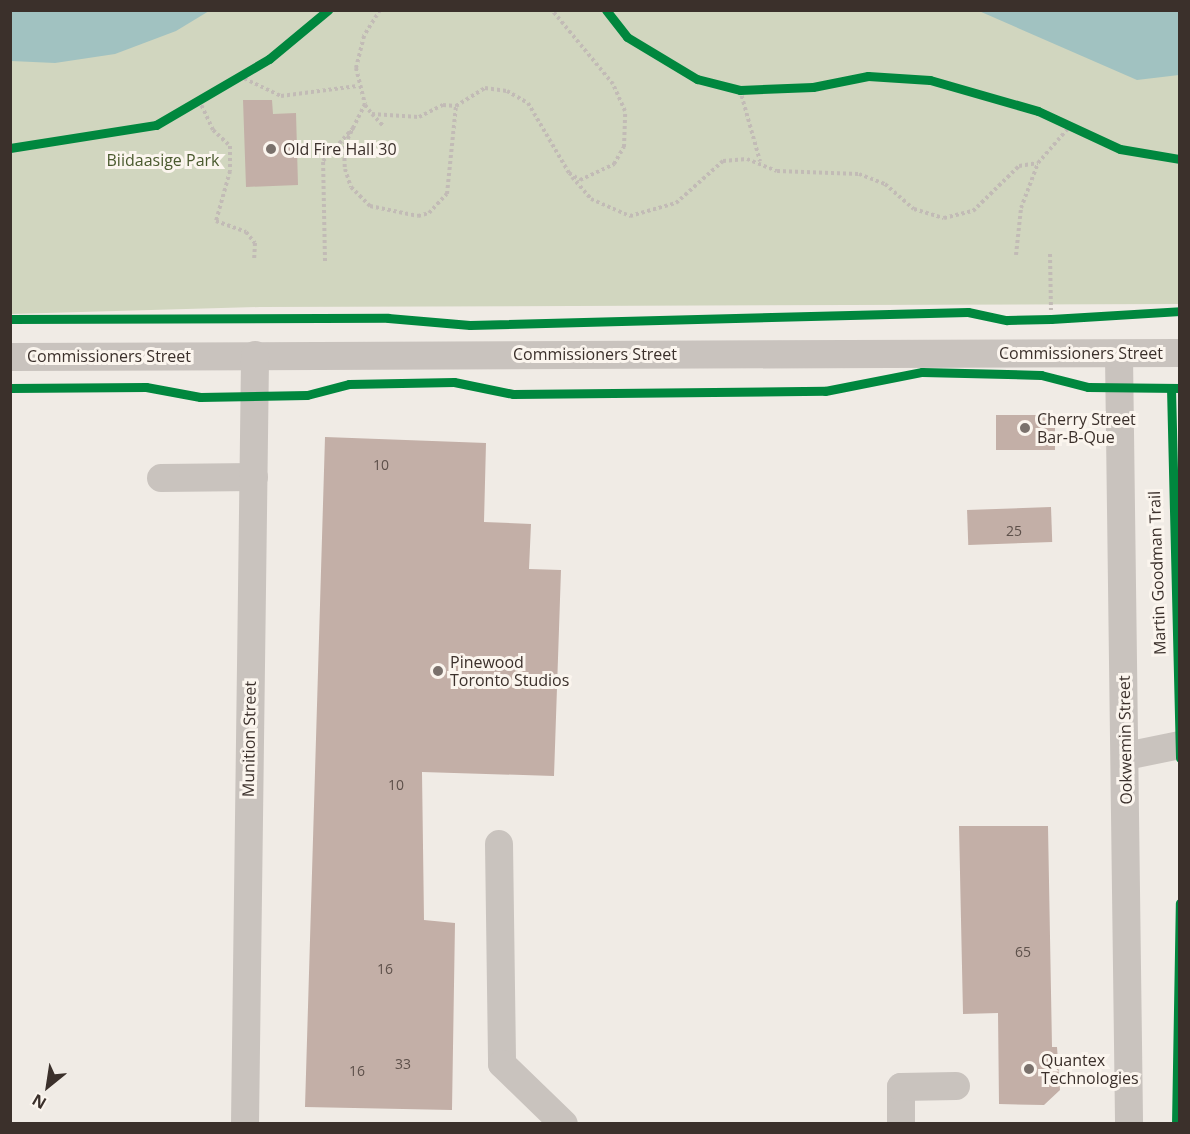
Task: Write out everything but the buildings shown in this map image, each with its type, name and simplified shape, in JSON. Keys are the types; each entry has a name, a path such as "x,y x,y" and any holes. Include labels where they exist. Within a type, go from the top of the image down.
{"street":[{"name":"Commissioners Street","path":"10,357 1119,356 1179,353"},
{"name":"Munition Street","path":"245,1124 255,355"},
{"name":"Ookwemin Street","path":"1119,356 1129,1124"},
{"path":"161,478 254,477"},
{"path":"1126,756 1179,745"},
{"path":"499,844 502,1064 564,1124"},
{"path":"902,1124 901,1087 956,1086"}],"path":[{"path":"380,10 364,36 357,86 365,104 383,126"},
{"path":"552,10 613,84 625,111 624,147 614,164 580,180 569,174"},
{"path":"229,82 249,70"},
{"path":"239,76 281,96 357,86"},
{"path":"729,87 746,90 760,161"},
{"path":"372,114 419,117 443,105 456,106 485,88 507,91 528,103 569,174 591,199 630,216 676,204 723,161 760,161 777,171 859,174 885,184 914,209 944,218 973,211 1019,166 1038,163"},
{"path":"209,94 195,102 213,130 230,146 230,171 216,221 246,232 255,243 254,260"},
{"path":"365,104 358,124 344,146 351,187 380,211 418,216 429,213 447,194 456,106"},
{"path":"1059,121 1080,130"},
{"path":"326,261 323,161 358,124"},
{"path":"1016,255 1022,208 1038,163 1070,126"},
{"path":"1050,254 1051,310"},
{"path":"1040,319 1062,318"}],"green space":[{"name":"Biidaasige Park","path":"10,11 1179,11 1179,304 260,307 11,314"}],"water":[{"path":"11,10 209,11 176,31 115,54 55,63 11,61"},
{"path":"979,11 1179,11 1179,75 1137,80"}],"cycle path":[{"path":"10,148 156,125 269,59 328,10"},
{"path":"606,10 627,37 697,79 740,90 813,87 868,76 930,80 1038,111 1120,149 1180,159"},
{"path":"10,319 388,318 470,325 968,312 1007,320 1180,311"},
{"path":"10,388 146,387 200,397 307,395 349,384 454,382 513,394 825,391 922,372 1041,375 1088,387 1180,388"},
{"name":"Martin Goodman Trail","path":"1171,388 1180,758"},
{"path":"1176,1124 1180,903"}],"place":[{"name":"Old Fire Hall 30","path":"271,149"},
{"name":"Cherry Street Bar-B-Que","path":"1025,428"},
{"name":"Pinewood Toronto Studios","path":"438,671"},
{"name":"Quantex Technologies","path":"1029,1069"}]}
